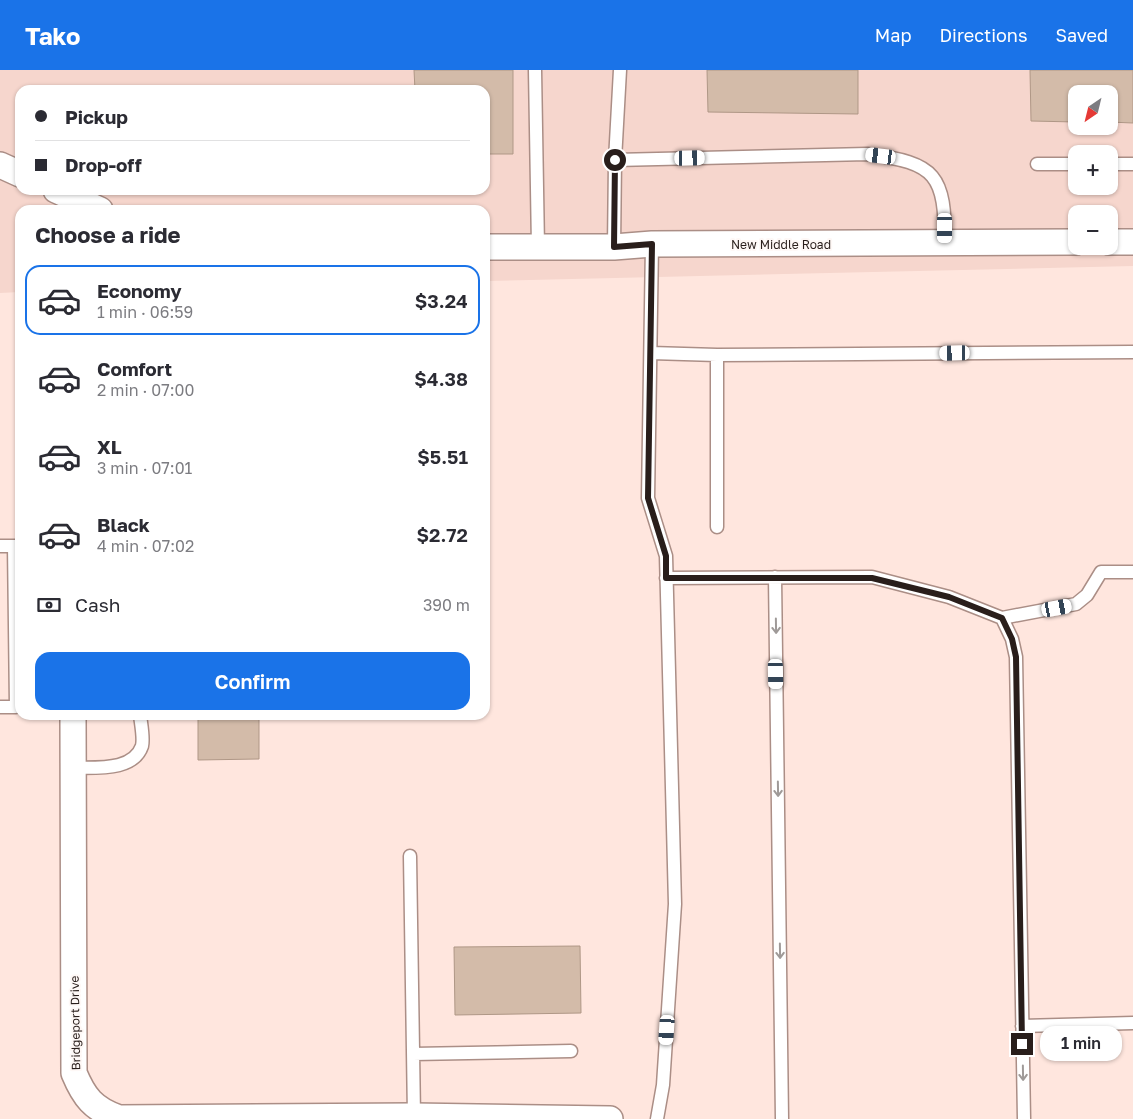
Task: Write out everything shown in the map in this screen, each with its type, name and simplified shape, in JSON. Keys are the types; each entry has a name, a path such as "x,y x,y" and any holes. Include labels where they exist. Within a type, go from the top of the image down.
{"street":[{"path":"0,165 15,172"},
{"path":"67,195 89,205"},
{"name":"New Middle Road","path":"490,247 614,247 652,244 1068,242"},
{"path":"1118,242 1133,242"},
{"name":"Bridgeport Drive","path":"73,720 74,1072 82,1092 93,1105 119,1118 414,1116 610,1119"}],"lane":[{"path":"535,70 538,247"},
{"path":"614,247 615,160 620,70"},
{"path":"615,160 867,154 894,158 919,166 932,175 942,192 945,212 945,244"},
{"path":"1037,164 1068,164"},
{"path":"1118,164 1133,164"},
{"path":"652,244 648,498 666,556 675,904 664,1085 657,1119"},
{"path":"651,353 717,355 1133,352"},
{"path":"717,355 717,527"},
{"path":"0,546 15,546"},
{"path":"666,578 872,578 949,597 1002,618 1076,604 1086,594 1101,572 1133,572"},
{"path":"775,577 782,1119"},
{"path":"1002,618 1012,639 1016,657 1024,1119"},
{"path":"0,707 15,707"},
{"path":"73,768 118,766 133,760 142,745 140,720"},
{"path":"410,856 414,1116"},
{"path":"1022,1026 1133,1023"},
{"path":"413,1054 571,1051"}],"shaded area":[{"path":"0,70 1133,70 1133,266 490,281 490,205 15,205 15,292 0,293"}],"building":[{"path":"414,70 513,70 513,154 490,154 490,85 415,85"},
{"path":"707,70 858,70 858,114 708,112"},
{"path":"1030,70 1133,70 1133,123 1118,122 1118,85 1068,85 1068,122 1031,121"},
{"path":"198,720 259,720 259,759 198,760"},
{"path":"580,946 581,1013 455,1015 454,947"}],"route":[{"path":"615,160 614,247 652,244 648,498 666,556 666,578 872,578 949,597 984,609 1002,618 1012,639 1016,657 1022,1044"}]}
